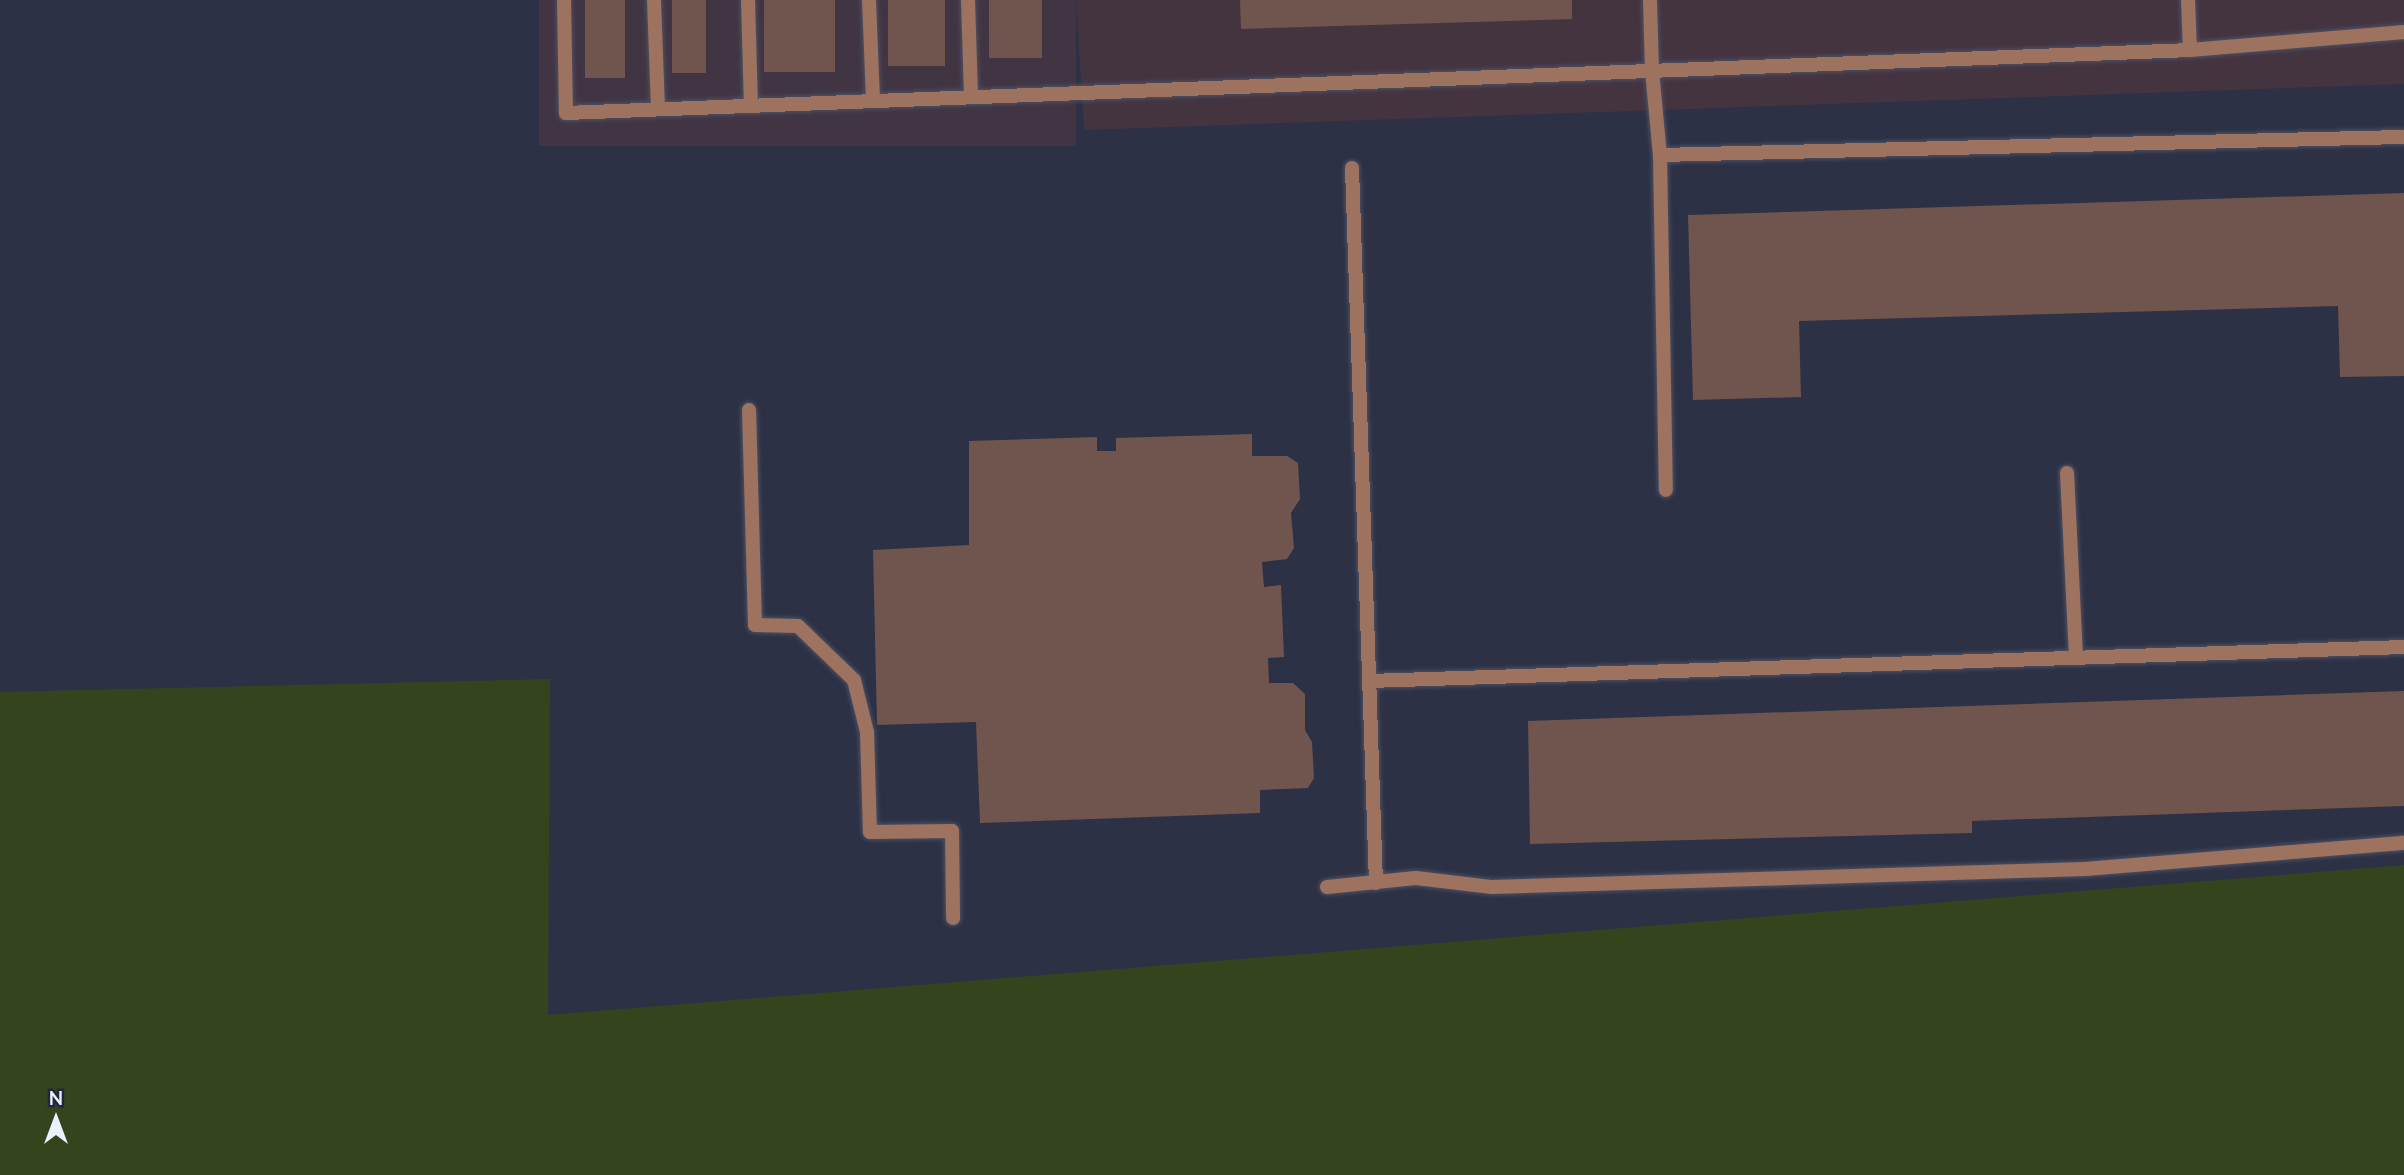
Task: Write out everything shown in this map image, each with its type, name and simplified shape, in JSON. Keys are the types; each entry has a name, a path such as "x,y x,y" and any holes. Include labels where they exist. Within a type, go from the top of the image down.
{"lane":[{"path":"564,0 566,113 2190,50 2404,32"},
{"path":"654,0 657,109"},
{"path":"748,0 751,106"},
{"path":"869,0 873,101"},
{"path":"968,0 971,97"},
{"path":"1650,0 1652,71 1660,155 1667,489"},
{"path":"2188,0 2190,50"},
{"path":"1660,155 2404,137"},
{"path":"1352,168 1376,883"},
{"path":"749,410 755,625 798,626 854,680 867,732 870,832 952,831 953,918"},
{"path":"2067,473 2076,657"},
{"path":"1368,681 2404,647"},
{"path":"1327,887 1416,878 1492,887 2086,869 2404,844"}],"shaded area":[{"path":"539,0 1076,0 1076,146 539,146"},
{"path":"1076,0 2404,0 2404,84 1084,130"}],"green space":[{"path":"550,679 548,1015 2404,865 2404,1175 0,1175 0,692"}],"building":[{"path":"585,0 625,0 625,78 585,78"},
{"path":"672,0 706,0 706,73 672,73"},
{"path":"764,0 835,0 835,72 764,72"},
{"path":"888,0 945,0 945,66 888,66"},
{"path":"989,0 1042,0 1042,58 989,58"},
{"path":"1240,0 1572,0 1572,19 1241,29"},
{"path":"2404,193 2404,376 2340,377 2338,306 1799,321 1801,397 1693,400 1688,215"},
{"path":"1252,434 1252,456 1287,456 1298,463 1300,499 1291,513 1294,548 1287,559 1262,562 1264,587 1281,585 1284,657 1268,658 1269,683 1293,683 1305,694 1305,730 1312,742 1314,778 1308,788 1260,790 1260,813 980,823 976,722 877,725 873,550 969,545 969,441 1097,437 1097,451 1116,451 1116,438"},
{"path":"2404,691 2404,806 1972,821 1972,833 1530,844 1528,721"}]}
